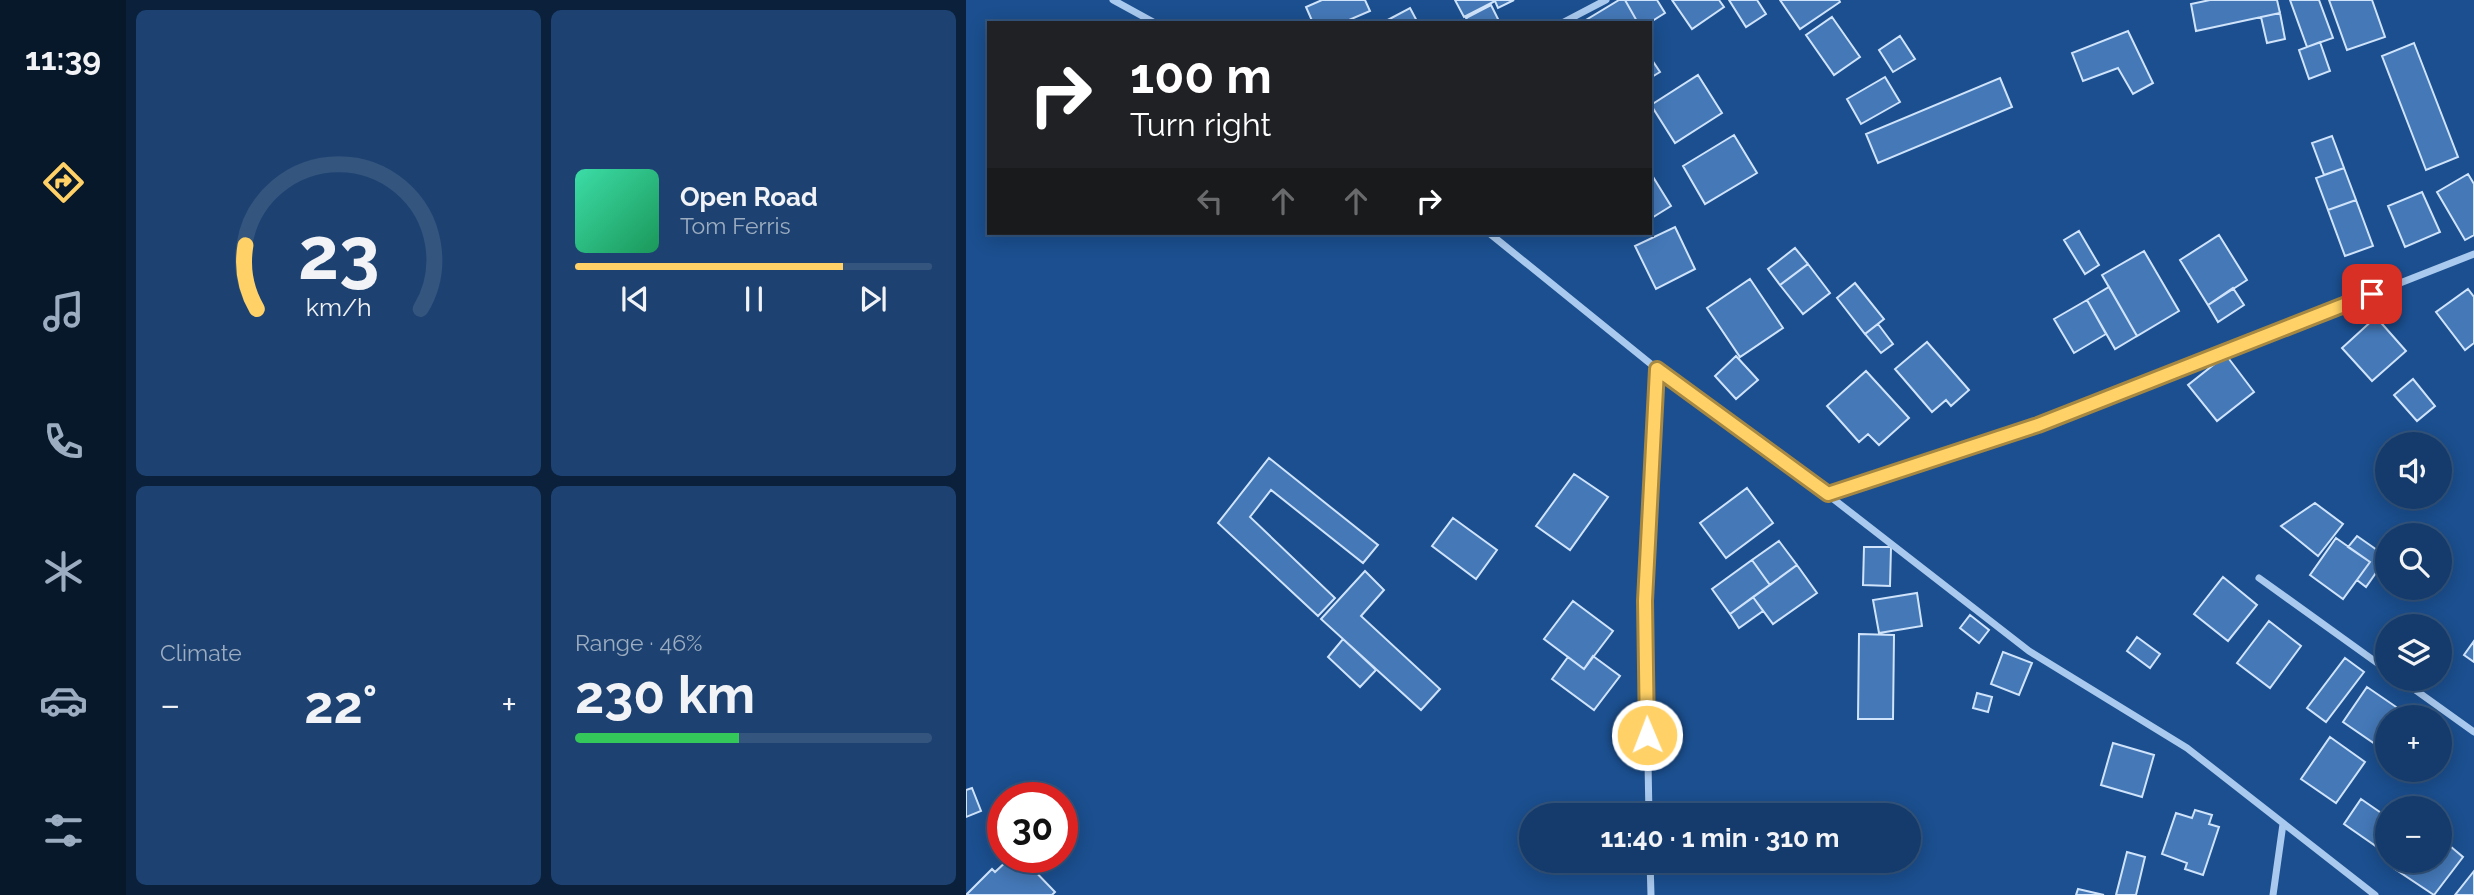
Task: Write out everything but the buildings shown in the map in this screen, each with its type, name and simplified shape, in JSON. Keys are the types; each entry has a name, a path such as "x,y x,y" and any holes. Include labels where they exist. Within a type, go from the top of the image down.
{"street":[{"path":"1112,0 1150,21"},
{"path":"1566,21 1606,0"},
{"path":"1491,235 1657,369 1828,494 2029,651 2187,748 2375,895"},
{"path":"1828,494 2038,425 2474,254"},
{"path":"1649,803 1645,601 1657,369"},
{"path":"2259,578 2375,661"},
{"path":"2417,691 2474,732"},
{"path":"2273,895 2283,824"},
{"path":"1650,873 1651,895"}],"route":[{"path":"1647,735 1645,601 1657,369 1828,494 2038,425 2372,294"}]}
